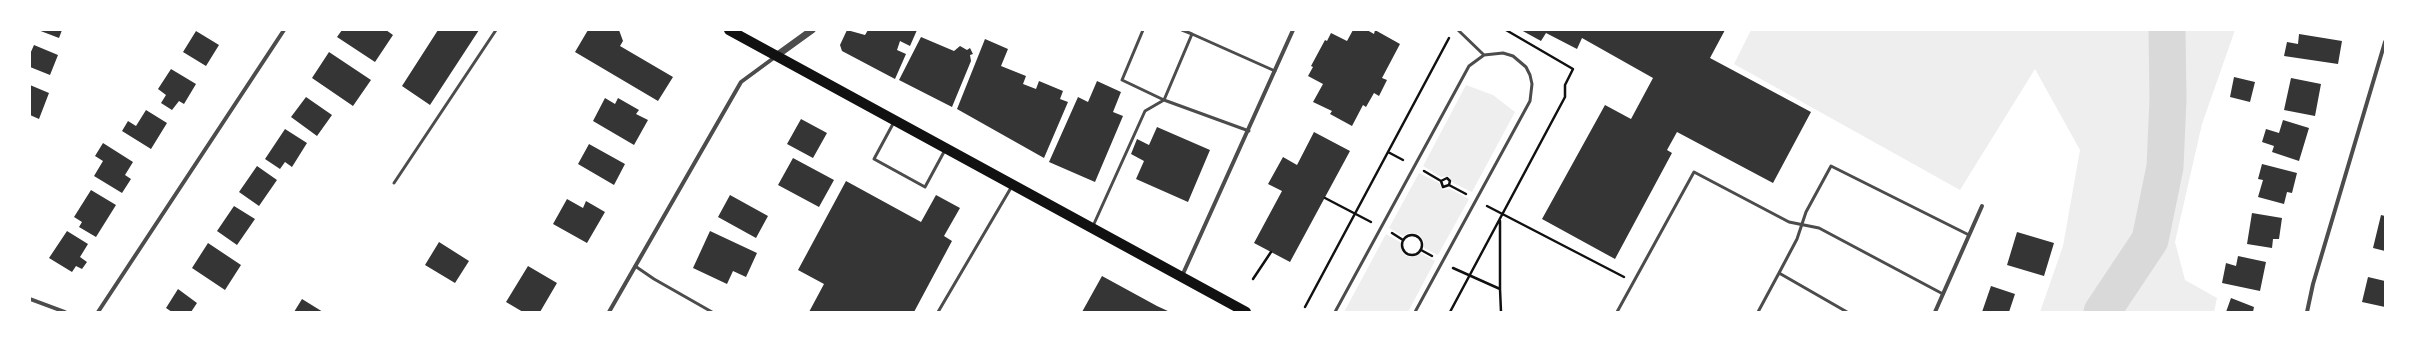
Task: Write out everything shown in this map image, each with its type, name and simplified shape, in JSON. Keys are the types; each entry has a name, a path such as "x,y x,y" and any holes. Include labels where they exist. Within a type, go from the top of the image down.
{"main road":[{"path":"729,30 1246,312"}],"street":[{"path":"98,312 284,30"},
{"path":"609,312 741,82 812,30"},
{"path":"1182,277 1249,131 1293,30"},
{"path":"2307,312 2315,277 2385,42"},
{"path":"1935,312 1982,206"},
{"path":"30,299 65,312"}],"lane":[{"path":"394,183 496,30"},
{"path":"1143,30 1122,80 1164,100 1249,131"},
{"path":"1182,30 1275,71"},
{"path":"1458,30 1484,55"},
{"path":"1092,228 1145,111 1164,100 1192,34"},
{"path":"1335,312 1464,74 1476,60 1484,55 1503,53 1520,61 1526,67 1532,84 1530,101 1415,312"},
{"path":"895,121 874,159 925,187 946,148"},
{"path":"1758,312 1779,273 1831,166 1969,235"},
{"path":"1617,312 1694,172 1789,222 1819,228 1943,294"},
{"path":"938,312 1013,185"},
{"path":"635,266 654,279 712,312"},
{"path":"1779,273 1847,312"}],"path":[{"path":"1450,312 1565,97 1565,85 1573,69 1506,30"},
{"path":"1305,307 1450,36"},
{"path":"1388,152 1403,160"},
{"path":"1421,170 1441,181 1443,187 1449,185 1470,197"},
{"path":"1441,181 1447,178 1450,181 1449,185"},
{"path":"1325,198 1371,222"},
{"path":"1487,206 1633,282"},
{"path":"1500,219 1500,289 1502,312"},
{"path":"1388,231 1403,240"},
{"path":"1412,235 1417,236 1421,240 1421,250 1417,254 1407,254 1403,250 1403,240 1412,235"},
{"path":"1421,250 1436,259"},
{"path":"1254,279 1271,252"},
{"path":"1453,268 1469,277 1500,289"}],"shaded area":[{"path":"1751,30 2235,30 2202,124 2175,242 2185,280 2217,298 2214,312 2040,312 2063,246 2080,150 2035,69 1960,190 1734,64"},
{"path":"1466,85 1493,95 1515,112 1472,192 1453,183 1449,176 1441,177 1423,166"},
{"path":"1419,173 1439,183 1442,190 1450,189 1469,199 1438,255 1424,248 1424,242 1419,234 1408,233 1403,236 1389,228"},
{"path":"1386,234 1400,242 1402,252 1406,256 1411,257 1421,253 1435,261 1408,312 1344,312"}],"building":[{"path":"38,30 62,30 59,38"},
{"path":"342,30 386,30 393,35 375,62 337,37"},
{"path":"438,30 479,30 430,105 402,86"},
{"path":"588,30 619,30 623,41 620,46 673,77 658,101 575,52"},
{"path":"847,30 865,35 868,30 917,30 910,46 900,41 897,50 906,54 895,79 842,51 840,45"},
{"path":"1353,30 1367,30 1374,34 1375,30 1400,44 1382,78 1387,80 1379,96 1374,93 1366,107 1363,105 1352,126 1330,114 1332,111 1313,102 1323,84 1308,76 1313,67 1311,66 1325,40 1327,41 1331,33 1347,41"},
{"path":"1521,30 1725,30 1710,58 1811,112 1773,183 1677,132 1667,150 1672,153 1615,259 1542,219 1605,105 1631,119 1653,78 1582,38 1577,49 1546,33 1541,41"},
{"path":"196,31 219,45 206,66 183,52"},
{"path":"2299,34 2342,41 2338,64 2284,56 2287,42 2298,44"},
{"path":"921,37 954,51 960,46 967,50 970,48 973,54 970,55 971,61 952,107 899,80"},
{"path":"985,39 1008,49 1001,66 1026,76 1023,84 1036,89 1039,81 1063,91 1060,99 1068,102 1044,158 957,109"},
{"path":"34,45 58,55 50,75 30,67 30,54"},
{"path":"329,52 371,80 353,106 312,78"},
{"path":"171,69 196,84 184,104 179,101 172,110 161,103 166,95 158,89"},
{"path":"2234,77 2255,82 2250,102 2230,97"},
{"path":"2291,78 2321,84 2315,116 2284,110"},
{"path":"1097,81 1121,92 1113,112 1123,116 1095,182 1049,162 1078,97 1088,102"},
{"path":"30,85 49,93 39,119 30,115"},
{"path":"306,97 332,115 317,136 291,117"},
{"path":"605,98 615,104 618,98 639,110 636,114 648,120 634,145 593,121"},
{"path":"146,110 167,123 151,149 122,131 128,121 136,126"},
{"path":"801,119 827,133 813,158 787,144"},
{"path":"2283,120 2309,128 2299,161 2272,152 2274,146 2262,142 2266,129 2279,133"},
{"path":"1157,127 1210,150 1188,202 1136,179 1144,161 1131,154 1137,139 1149,145"},
{"path":"285,129 307,143 292,167 285,162 280,169 265,159"},
{"path":"1314,132 1350,151 1290,262 1254,243 1282,191 1268,184 1283,157 1297,165"},
{"path":"103,143 133,162 125,175 131,179 122,193 94,176 103,161 95,156"},
{"path":"589,144 625,164 614,185 578,164"},
{"path":"793,158 834,180 819,207 778,185"},
{"path":"2262,164 2297,173 2292,193 2287,192 2284,204 2258,197 2263,180 2258,179"},
{"path":"257,166 277,180 259,206 239,192"},
{"path":"846,181 921,222 936,195 960,208 944,236 952,241 914,312 809,312 824,284 798,270"},
{"path":"91,190 116,205 96,237 79,227 82,222 74,217"},
{"path":"730,195 768,216 756,238 718,217"},
{"path":"567,199 583,208 586,201 605,212 587,243 553,224"},
{"path":"234,206 255,219 237,245 217,231"},
{"path":"2252,213 2282,218 2279,239 2273,239 2272,248 2247,244"},
{"path":"2381,215 2385,216 2385,251 2373,248"},
{"path":"67,231 88,244 80,257 87,262 82,269 76,266 72,272 49,258"},
{"path":"710,231 757,253 746,277 733,271 727,284 693,268"},
{"path":"2017,232 2054,243 2044,276 2007,265"},
{"path":"439,242 469,261 455,283 425,265"},
{"path":"208,243 241,265 225,290 192,268"},
{"path":"2238,256 2266,262 2260,291 2222,283 2226,263 2236,266"},
{"path":"528,266 557,283 540,312 523,312 506,302"},
{"path":"1102,276 1157,306 1170,312 1082,312"},
{"path":"2368,277 2385,281 2385,307 2362,302"},
{"path":"1991,286 2015,294 2009,312 1982,312"},
{"path":"178,289 197,303 191,312 172,312 166,308"},
{"path":"2231,298 2254,307 2253,312 2226,312"},
{"path":"302,299 323,312 294,312"}],"waterway":[{"path":"2102,312 2150,240 2165,167 2168,99 2167,30"}]}
